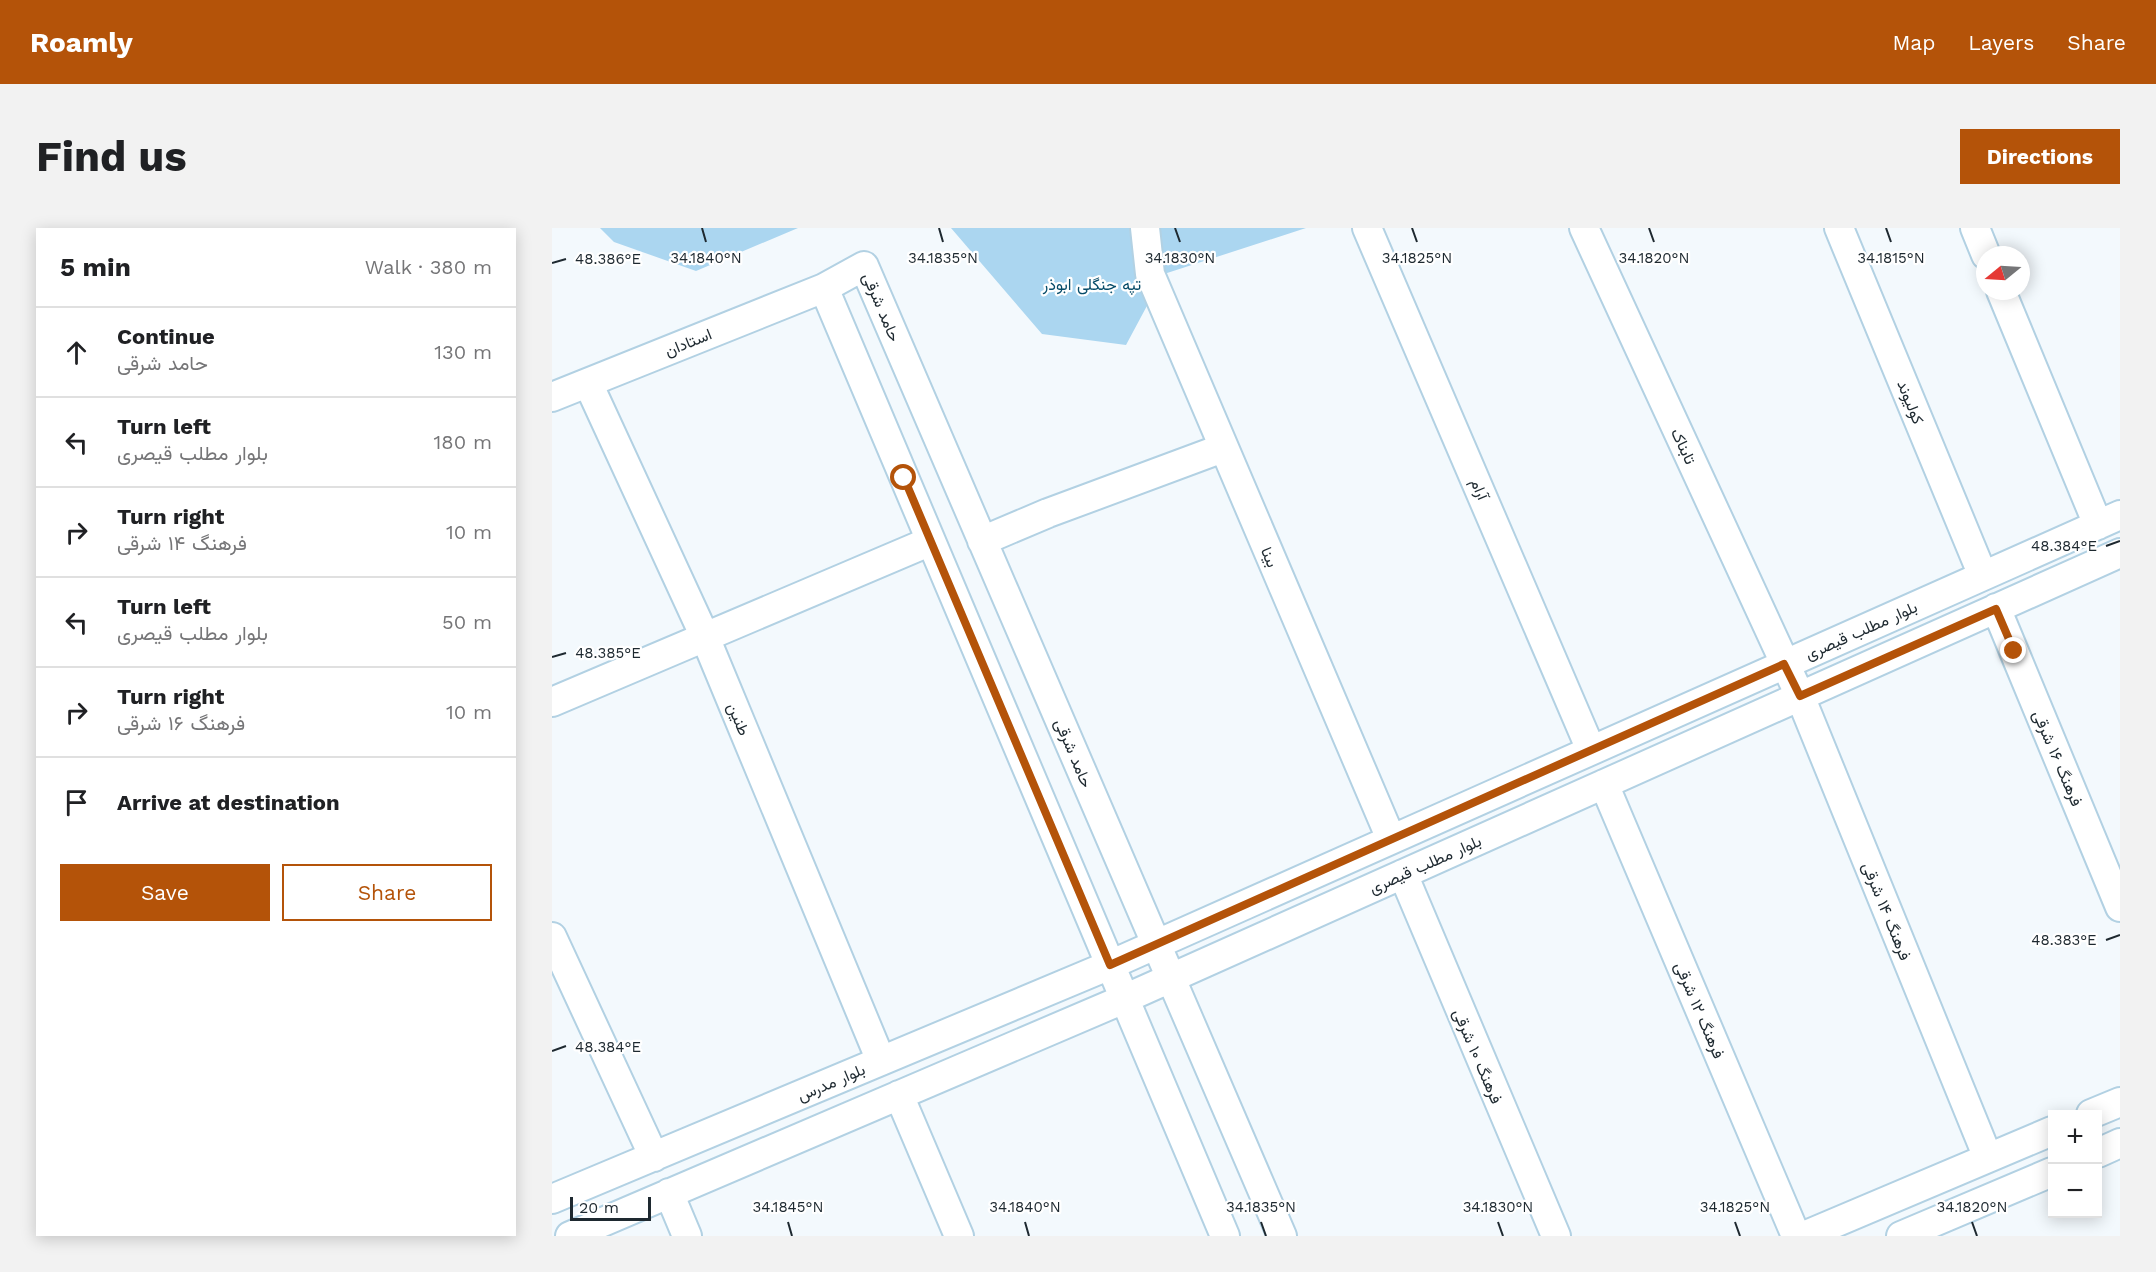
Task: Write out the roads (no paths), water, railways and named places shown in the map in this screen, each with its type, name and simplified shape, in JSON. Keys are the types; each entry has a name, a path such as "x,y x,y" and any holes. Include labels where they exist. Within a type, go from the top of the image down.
{"street":[{"name":"بینا","path":"1145,228 1150,274 1391,839"},
{"name":"آرام","path":"1367,228 1591,750"},
{"name":"تابناک","path":"1584,228 1784,664"},
{"name":"کولیوند","path":"1839,228 1983,576"},
{"path":"1975,228 1982,246"},
{"name":"حامد شرقی","path":"824,288 864,266 1282,1236"},
{"path":"824,288 1225,1236"},
{"name":"استادان","path":"552,397 824,288"},
{"path":"2005,300 2109,520"},
{"name":"طنین","path":"588,383 705,637 881,1060"},
{"path":"982,541 1048,513 1223,447"},
{"name":"بلوار مطلب قیصری","path":"1110,965 2109,520"},
{"path":"552,702 931,541"},
{"name":"بلوار مطلب قیصری","path":"1124,999 1996,609 2117,562"},
{"name":"فرهنگ ۱۶ شرقی","path":"1996,609 2120,907"},
{"name":"فرهنگ ۱۴ شرقی","path":"1784,664 1800,696 1988,1158"},
{"name":"فرهنگ ۱۲ شرقی","path":"1604,784 1796,1236"},
{"name":"فرهنگ ۱۰ شرقی","path":"1403,874 1556,1236"},
{"path":"552,937 654,1156"},
{"name":"بلوار مدرس","path":"552,1199 1110,965"},
{"path":"570,1236 1124,999"},
{"path":"899,1095 959,1236"},
{"path":"2101,1110 2120,1102"},
{"path":"1804,1236 2048,1133"},
{"path":"2102,1151 2120,1143"},
{"path":"1901,1236 2048,1174"},
{"path":"669,1194 687,1236"}],"park label":[{"name":"تپه جنگلی ابوذر","path":"1092,284"}]}
